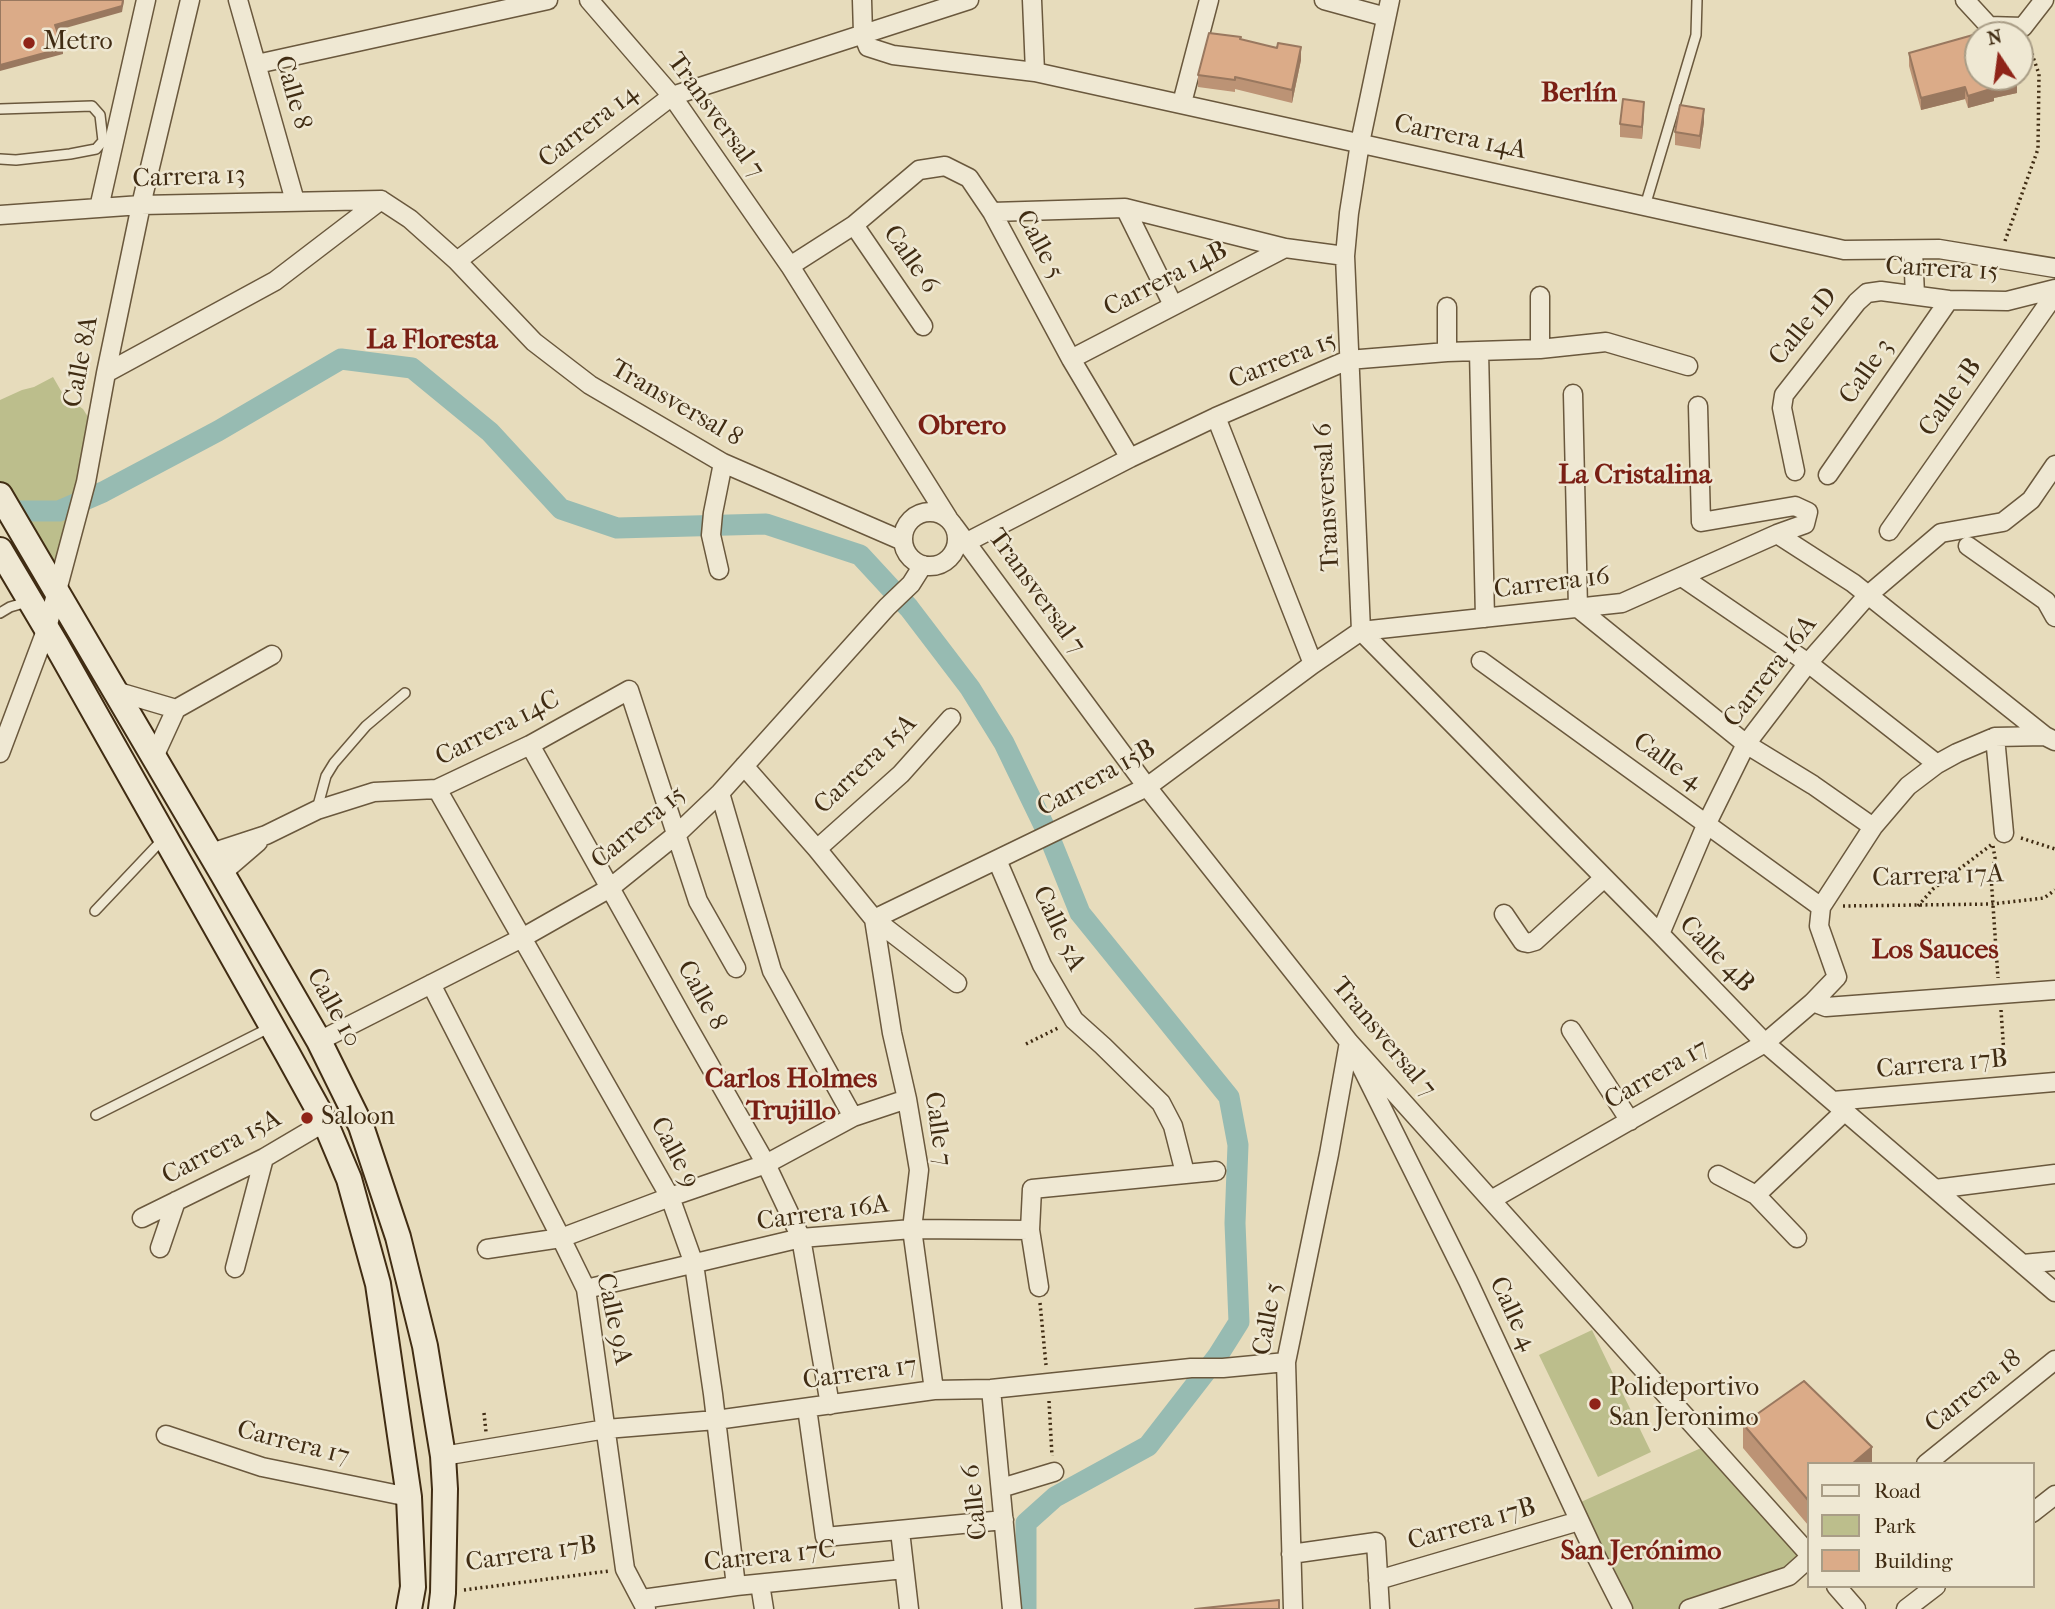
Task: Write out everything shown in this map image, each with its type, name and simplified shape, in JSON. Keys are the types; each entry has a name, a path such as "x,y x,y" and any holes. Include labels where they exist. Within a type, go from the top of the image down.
{"main road":[{"name":"Calle 10","path":"0,495 319,1041 361,1126 398,1237 423,1334 443,1456 445,1489 442,1601"},
{"path":"3,560 47,628 272,1026 325,1122 349,1179 378,1284 410,1497 412,1587 409,1609"}],"street":[{"path":"99,208 146,0"},
{"name":"Calle 8A","path":"47,628 86,482 141,205 190,0"},
{"name":"Calle 8","path":"238,0 295,201"},
{"path":"257,64 548,0"},
{"name":"Transversal 7","path":"589,0 672,96 790,266 951,522 1147,788 1349,1042 1806,1551"},
{"path":"862,0 863,34"},
{"name":"Carrera 14","path":"457,261 672,96 969,0"},
{"path":"1032,0 1035,72"},
{"path":"1182,103 1209,0"},
{"path":"1324,0 1388,8 1360,143"},
{"path":"1965,0 1984,21"},
{"path":"2028,21 2044,0"},
{"name":"Carrera 14A","path":"863,34 868,47 893,55 1035,72 1844,250 1938,249 2055,268"},
{"name":"Transversal 6","path":"1360,143 1345,256 1361,631"},
{"name":"Calle 5","path":"854,225 919,170 945,166 969,178 992,212 1071,359 1130,458"},
{"path":"106,373 275,281 381,200"},
{"name":"Carrera 13","path":"0,215 141,205 381,200"},
{"name":"Transversal 8","path":"381,200 410,219 457,261 534,342 590,385 723,463 903,541"},
{"path":"992,212 1125,208 1285,248 1345,256"},
{"path":"1125,208 1173,305"},
{"path":"790,266 854,225"},
{"name":"Calle 6","path":"854,225 923,326"},
{"name":"Carrera 14B","path":"1071,359 1285,248"},
{"path":"1913,250 1915,295"},
{"name":"Carrera 15","path":"1867,293 1881,291 1949,300 2007,301 2055,292"},
{"name":"Calle 1B","path":"1889,531 2055,292"},
{"name":"Calle 1D","path":"1795,471 1782,408 1784,396 1857,302 1867,293"},
{"path":"1540,296 1540,349"},
{"name":"Calle 3","path":"1828,475 1949,300"},
{"path":"1447,307 1447,352"},
{"name":"Carrera 15","path":"967,542 1130,458 1216,417 1348,360 1447,352 1540,349 1606,342 1688,366"},
{"path":"1479,351 1485,618"},
{"path":"1573,394 1578,608 1746,744 1813,785 1872,827"},
{"name":"Carrera 16","path":"1361,631 1622,603 1805,524 1808,512 1796,506 1700,522 1698,406"},
{"path":"1216,417 1313,664"},
{"path":"719,570 711,535 723,463"},
{"name":"Carrera 16A","path":"1660,934 1707,823 1746,744 1808,663 1867,596 1941,533 2003,522 2031,500 2055,465"},
{"path":"928,512 938,513 951,522 957,536 953,554 939,565 923,565 909,556 903,541 904,530 909,521 928,512"},
{"path":"1777,534 1853,583 2050,739"},
{"path":"1968,546 2046,601 2055,617"},
{"name":"Carrera 15","path":"319,1041 522,938 610,888 677,834 720,793 887,607 911,584 923,565"},
{"path":"1682,577 1808,663 1937,764"},
{"path":"0,752 47,628"},
{"name":"Carrera 15B","path":"874,919 1147,788 1361,631"},
{"name":"Calle 4B","path":"1361,631 1765,1043 2055,1292"},
{"path":"154,757 176,709 272,655"},
{"name":"Calle 4","path":"1481,661 1821,906"},
{"name":"Carrera 14C","path":"217,863 317,810 374,792 437,789 530,745 629,690 677,834"},
{"path":"115,691 176,709"},
{"name":"Carrera 15A","path":"817,849 901,774 951,718"},
{"path":"1821,906 1872,827 1908,786 1937,764 1995,737 2050,739"},
{"path":"1995,737 1998,839"},
{"name":"Calle 8","path":"530,745 766,1164 801,1238 830,1405"},
{"path":"744,766 874,919 957,983"},
{"name":"Calle 9","path":"437,789 670,1197 694,1264 736,1586"},
{"path":"720,793 772,971 853,1117"},
{"path":"677,834 698,901 736,968"},
{"name":"Calle 5A","path":"998,860 1042,965 1074,1020 1161,1103 1173,1126 1185,1174"},
{"path":"1504,914 1523,942 1535,941 1604,877"},
{"name":"Carrera 17","path":"1490,1200 1765,1043 1813,1002 1837,976 1819,926 1821,906"},
{"name":"Calle 7","path":"874,919 892,1033 919,1170 912,1229 934,1390"},
{"name":"Calle 9A","path":"431,985 586,1289 625,1569 644,1604"},
{"path":"1813,1002 1825,1007 2055,990"},
{"path":"1570,1030 1630,1121"},
{"name":"Calle 5","path":"1293,1609 1286,1362 1349,1042"},
{"name":"Calle 4","path":"1349,1042 1468,1281 1579,1521 1623,1609"},
{"name":"Carrera 17B","path":"1839,1106 2055,1082"},
{"name":"Carrera 16A","path":"487,1248 562,1238 766,1164 853,1117 907,1099"},
{"path":"1756,1195 1839,1106"},
{"name":"Carrera 15A","path":"142,1218 264,1158 325,1122"},
{"path":"235,1268 264,1158"},
{"path":"1039,1287 1030,1230 1032,1189 1216,1171"},
{"path":"1935,1189 2055,1174"},
{"path":"1718,1175 1756,1195 1797,1238"},
{"path":"160,1248 176,1201"},
{"name":"Carrera 16A","path":"586,1289 801,1238 912,1229 1030,1230"},
{"path":"2023,1264 2055,1261"},
{"name":"Carrera 18","path":"1928,1462 2055,1360"},
{"name":"Carrera 17","path":"443,1456 606,1429 716,1420 934,1390 991,1389 1191,1368 1286,1362"},
{"name":"Calle 6","path":"991,1389 1012,1609"},
{"path":"807,1408 825,1537 1004,1520"},
{"name":"Carrera 17","path":"166,1435 262,1467 410,1497"},
{"path":"1001,1488 1054,1472"},
{"path":"2034,1511 2055,1495"},
{"name":"Carrera 17B","path":"1378,1580 1579,1521"},
{"path":"900,1531 909,1609"},
{"path":"1291,1554 1376,1542 1380,1609"},
{"path":"1689,1609 1790,1576 1806,1561"},
{"name":"Carrera 17C","path":"644,1604 736,1586 904,1569"},
{"path":"760,1584 764,1609"},
{"path":"1838,1588 1856,1609"},
{"path":"1906,1609 1933,1588"}],"lane":[{"path":"1645,206 1696,35 1697,0"},
{"path":"0,108 92,106 100,115 103,141 96,149 83,152 16,160 0,159"},
{"path":"0,613 30,601"},
{"path":"317,810 326,776 334,763 366,726 405,693"},
{"path":"95,911 165,837"},
{"path":"96,1115 272,1026"}],"path":[{"path":"1998,260 2038,149 2039,74 2034,59"},
{"path":"1992,904 1991,876 1998,839"},
{"path":"1918,906 1933,889 1998,839 2055,849"},
{"name":"Carrera 17A","path":"1821,906 1992,904 2044,898 2055,890"},
{"path":"1026,1044 1074,1020"},
{"path":"1039,1287 1054,1472"},
{"name":"Carrera 17B","path":"442,1601 625,1569"}],"green space":[{"path":"53,377 64,396 83,409 88,417 81,475 55,579 0,486 0,400"},
{"name":"Polideportivo San Jeronimo","path":"1592,1330 1651,1452 1598,1477 1539,1355"},
{"path":"1710,1444 1806,1559 1686,1609 1623,1609 1572,1506"}],"building":[{"name":"Metro","path":"0,0 123,0 122,6 55,25 63,48 0,65"},
{"path":"1209,33 1241,37 1240,39 1277,48 1278,43 1301,47 1292,90 1235,77 1235,80 1198,75"},
{"path":"1964,38 1964,87 1921,98 1909,53"},
{"path":"1966,91 1984,91 1968,96"},
{"path":"1623,99 1644,102 1642,127 1620,124"},
{"path":"1680,105 1704,109 1700,136 1675,132"},
{"path":"1804,1381 1872,1447 1854,1462 1806,1462 1806,1498 1743,1424"},
{"path":"1279,1600 1279,1609 1195,1609"}],"waterway":[{"path":"20,511 59,511 103,492 218,431 341,359 412,368 490,432 561,509 617,528 766,524 860,555 909,608 970,688 1004,743 1049,836 1080,913 1229,1097 1238,1145 1235,1223 1239,1322 1217,1357 1148,1446 1055,1497 1026,1523 1026,1609"}],"place":[{"name":"Metro","path":"29,43"},
{"name":"Saloon","path":"307,1118"},
{"name":"Polideportivo San Jeronimo","path":"1595,1404"}],"district":[{"name":"Berlín","path":"1579,94"},
{"name":"La Floresta","path":"432,341"},
{"name":"Obrero","path":"962,427"},
{"name":"La Cristalina","path":"1635,476"},
{"name":"Los Sauces","path":"1935,951"},
{"name":"Carlos Holmes Trujillo","path":"791,1096"},
{"name":"San Jerónimo","path":"1641,1552"}]}
